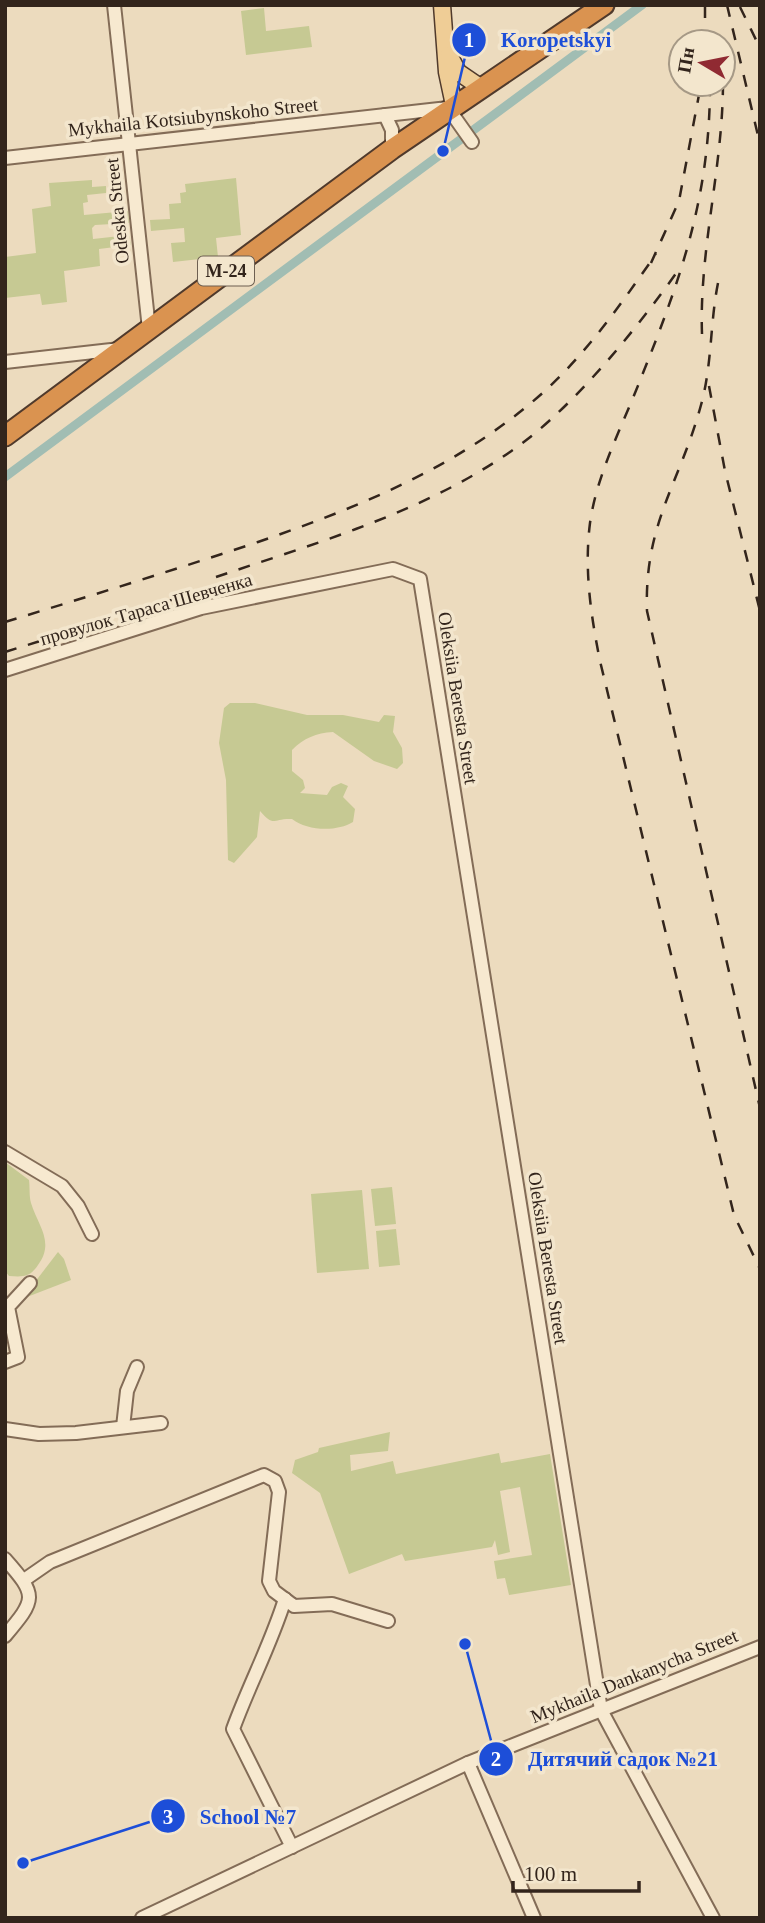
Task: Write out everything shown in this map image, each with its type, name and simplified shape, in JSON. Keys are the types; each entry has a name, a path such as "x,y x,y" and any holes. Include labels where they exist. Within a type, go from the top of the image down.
{"highway":[{"name":"М-24","path":"5,436 392,149 604,5"}],"main road":[{"path":"442,5 451,107"},
{"path":"447,49 458,72 480,87"}],"street":[{"name":"Odeska Street","path":"114,5 149,329"},
{"name":"Mykhaila Kotsiubynskoho Street","path":"5,158 451,107"},
{"path":"451,107 471,141"},
{"path":"385,116 392,130 392,149"},
{"path":"5,362 123,349"},
{"name":"провулок Тараса Шевченка","path":"5,670 209,607 393,569 419,579"},
{"name":"Oleksiia Beresta Street","path":"419,579 601,1710 713,1918"},
{"path":"5,1152 61,1186 78,1206 92,1234"},
{"path":"5,1362 18,1357 8,1307 30,1283"},
{"path":"122,1427 127,1391 137,1367"},
{"path":"5,1429 39,1434 161,1423"},
{"path":"24,1580 50,1562 264,1475 275,1481 279,1492 269,1581 274,1591 294,1606 332,1604 388,1621"},
{"path":"5,1559 31,1592 31,1603 5,1636"},
{"path":"285,1599 272,1641 233,1729 292,1847"},
{"name":"Mykhaila Dankanycha Street","path":"142,1918 468,1763 760,1647"},
{"path":"468,1763 534,1918"}],"green space":[{"path":"264,8 266,31 309,26 312,47 246,55 241,11"},
{"path":"236,178 241,235 216,238 218,257 173,262 171,243 185,242 184,228 151,231 150,220 170,219 169,204 181,203 180,193 186,192 185,184"},
{"path":"92,180 92,187 106,186 106,193 87,195 88,202 83,203 84,215 128,211 129,223 95,225 92,228 93,239 129,235 131,245 99,249 100,266 64,271 67,302 42,305 40,294 5,298 5,257 36,253 32,209 51,206 49,183"},
{"path":"230,703 255,703 307,715 343,715 379,722 384,715 395,716 393,732 402,748 403,763 397,769 374,761 333,732 306,739 292,750 292,771 303,780 305,788 300,793 327,795 332,787 341,783 348,786 343,797 355,809 353,822 331,829 314,828 292,819 271,821 260,811 257,837 234,863 228,860 226,780 219,743 224,708"},
{"path":"5,1162 29,1180 31,1203 44,1234 43,1257 32,1272 23,1276 9,1276 5,1271"},
{"path":"392,1187 396,1224 375,1226 371,1189"},
{"path":"362,1190 369,1269 317,1273 311,1194"},
{"path":"396,1229 400,1265 379,1267 376,1231"},
{"path":"58,1252 64,1259 71,1280 27,1297 25,1295"},
{"path":"390,1432 388,1451 350,1455 351,1471 393,1461 396,1474 499,1453 501,1463 550,1454 571,1585 509,1595 505,1578 497,1579 494,1561 532,1555 520,1487 500,1491 510,1552 498,1555 495,1540 492,1547 405,1561 402,1554 349,1574 320,1493 292,1473 295,1460 318,1452 319,1448"}],"waterway":[{"path":"5,477 642,5"}],"railway":[{"path":"705,5 705,28"},
{"path":"727,5 760,144"},
{"path":"740,7 760,48"},
{"path":"651,263 679,201 698,98"},
{"path":"710,98 705,162 691,234 669,305 598,486 590,523 588,575 600,661 734,1215 760,1269"},
{"path":"702,334 704,271 722,98"},
{"path":"5,622 296,529 333,515 440,465 507,422 555,381 601,329 656,254"},
{"path":"216,577 378,520 457,484 494,463 529,438 569,402 627,338 677,272"},
{"path":"718,283 705,390 693,433 657,528 651,553 647,611 760,1108"},
{"path":"709,386 725,471 760,611"},
{"path":"5,652 229,582"}],"place":[{"name":"Koropetskyi","path":"443,151"},
{"name":"Дитячий садок №21","path":"465,1644"},
{"name":"School №7","path":"23,1863"}]}
